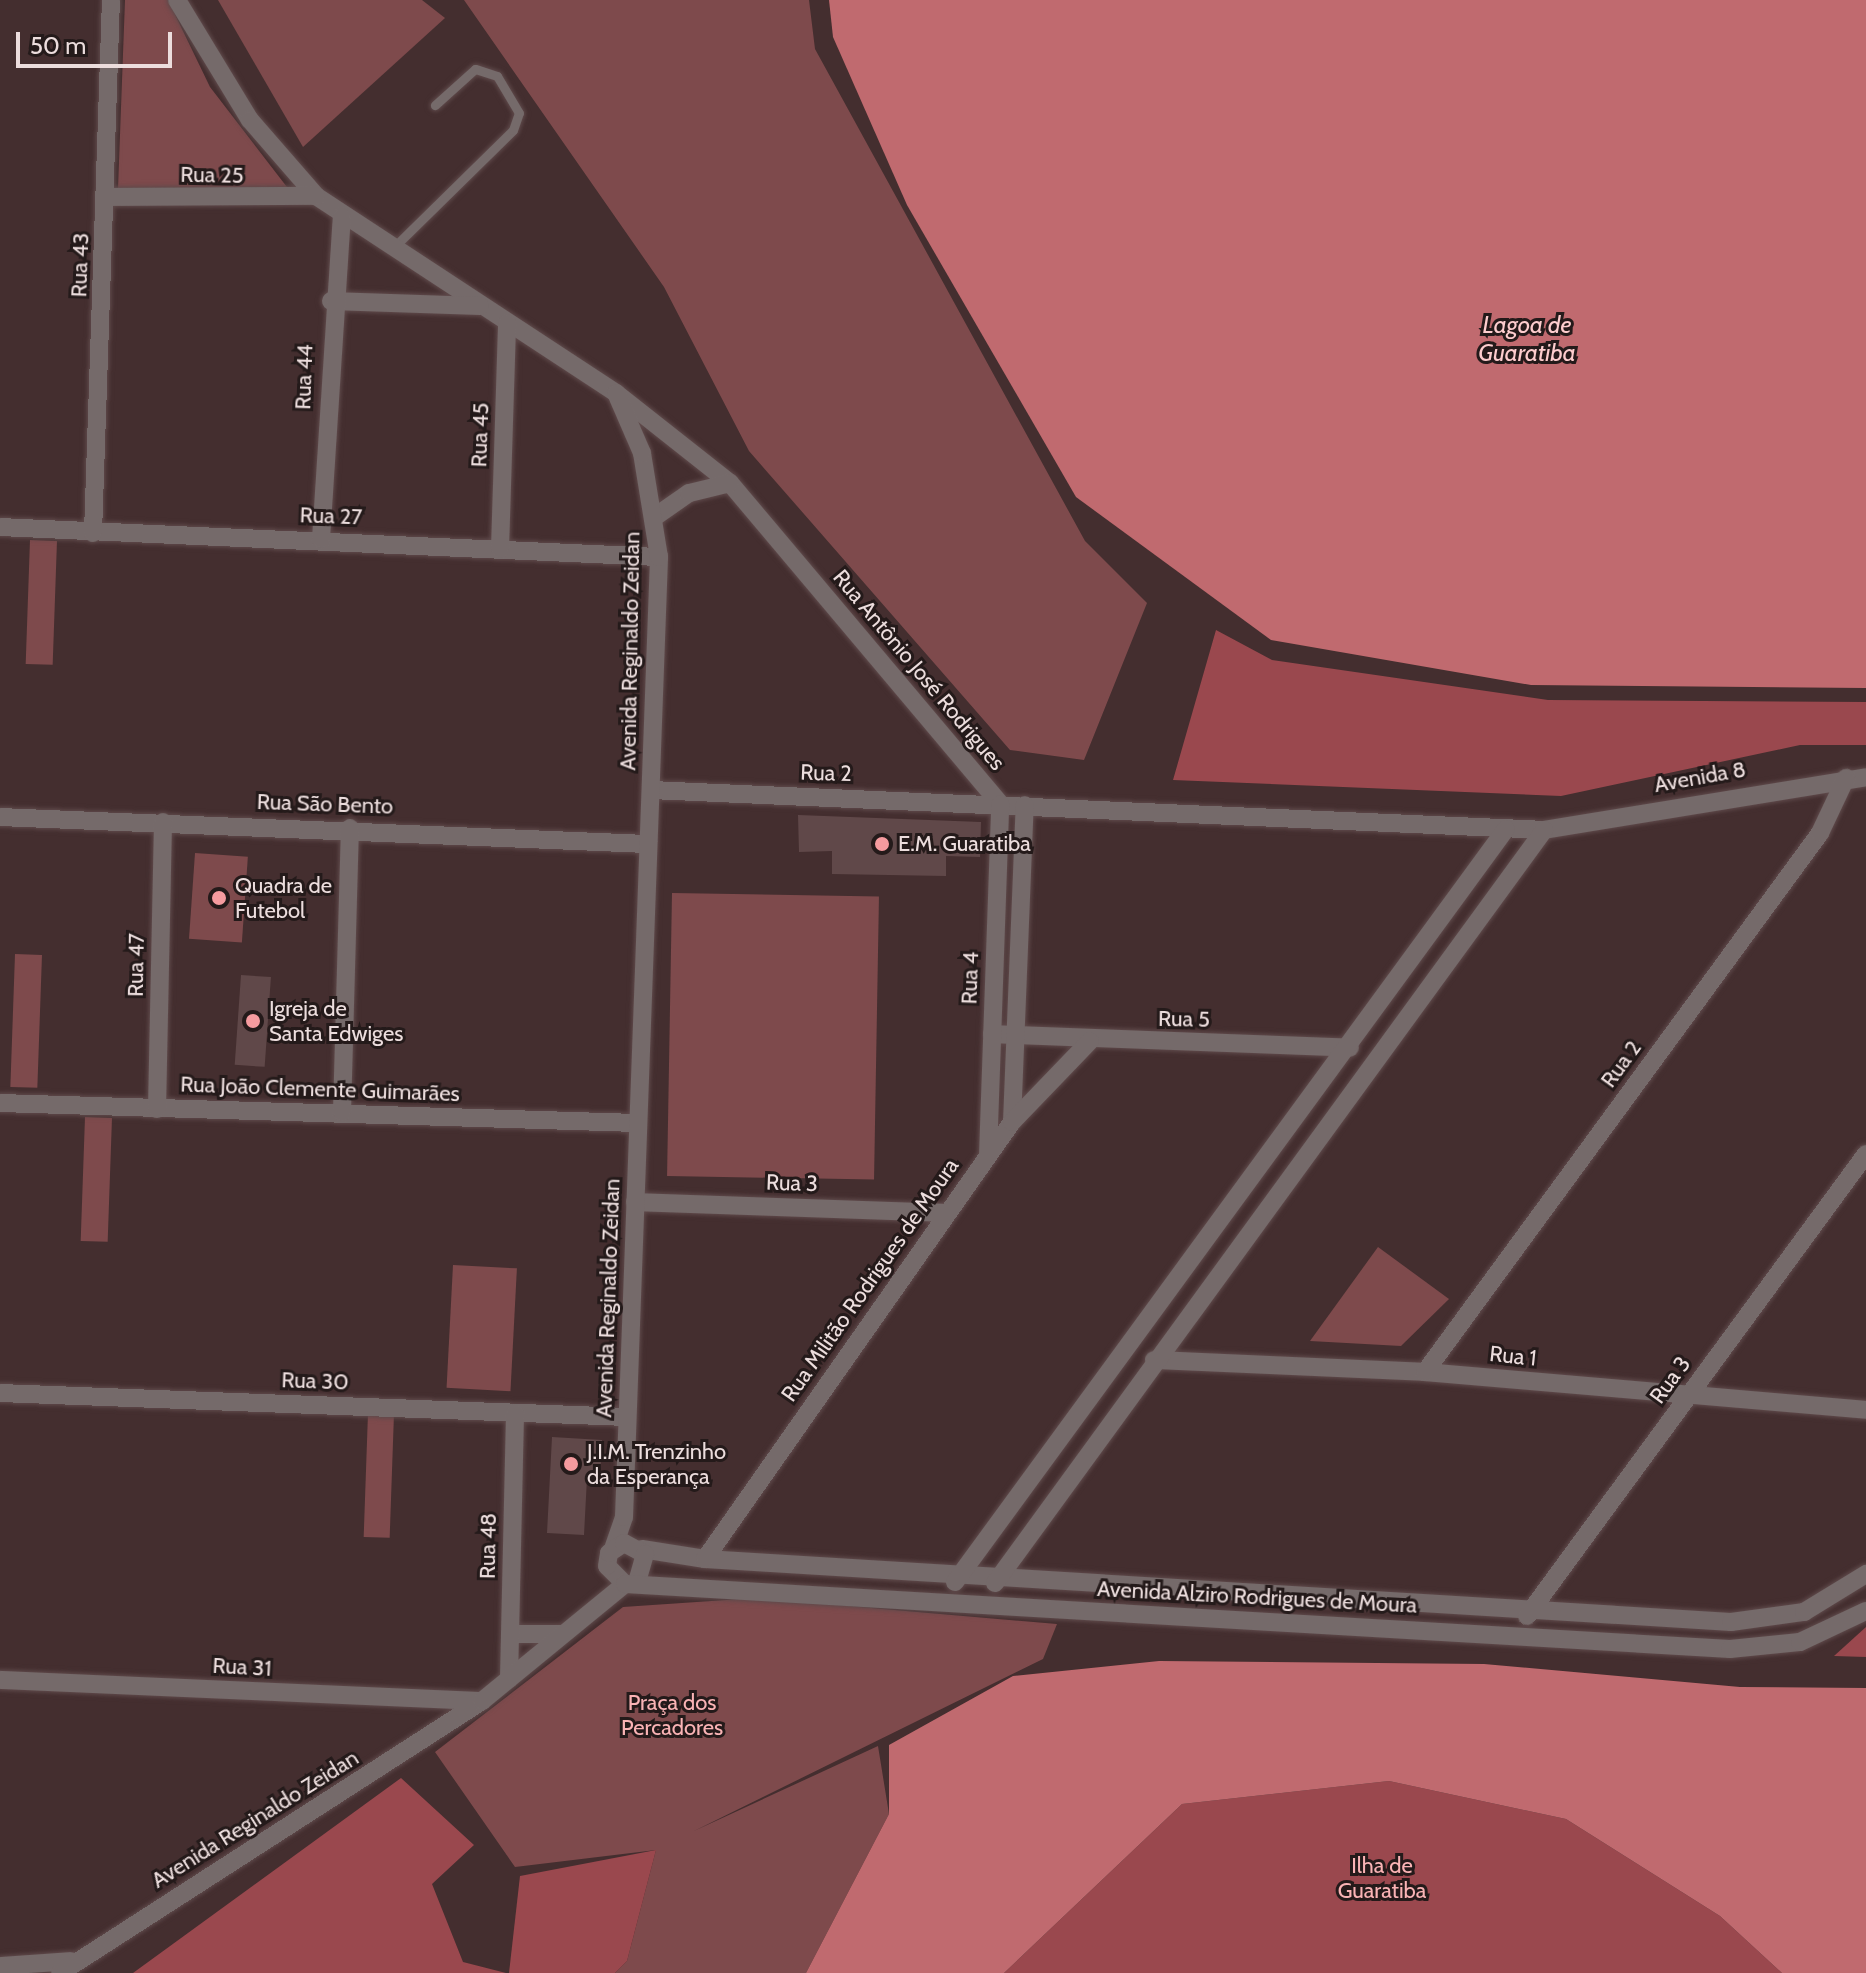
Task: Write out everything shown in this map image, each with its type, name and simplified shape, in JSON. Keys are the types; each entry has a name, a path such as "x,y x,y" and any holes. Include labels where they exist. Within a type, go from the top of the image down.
{"street":[{"name":"Rua 43","path":"93,533 111,0"},
{"path":"177,0 250,120 316,196 342,217 616,393"},
{"name":"Rua 25","path":"106,197 316,196"},
{"name":"Rua 44","path":"321,539 331,301 342,217"},
{"path":"331,301 482,306"},
{"name":"Rua 45","path":"500,549 507,323"},
{"name":"Rua Antônio José Rodrigues","path":"616,393 730,483 1000,804 1544,830"},
{"name":"Avenida Reginaldo Zeidan","path":"584,1612 610,1558 624,1517 659,557 656,516 642,453 616,393"},
{"path":"656,516 689,493 730,483"},
{"name":"Rua 27","path":"0,527 93,533 321,539 659,557"},
{"name":"Avenida 8","path":"1544,830 1866,777"},
{"name":"Rua 2","path":"1425,1372 1820,833 1846,778"},
{"name":"Rua 2","path":"651,790 1000,804"},
{"name":"Rua 4","path":"988,1155 1000,804"},
{"path":"1012,1122 1025,805"},
{"name":"Rua São Bento","path":"0,817 350,828 648,844"},
{"name":"Rua 47","path":"157,1109 163,822"},
{"path":"342,1112 350,828"},
{"path":"943,1599 1350,1048 1506,829"},
{"path":"983,1603 998,1577 1154,1360 1544,830"},
{"name":"Rua 5","path":"992,1034 1090,1041 1350,1048"},
{"name":"Rua Militão Rodrigues de Moura","path":"705,1559 1012,1122 1090,1041"},
{"name":"Rua João Clemente Guimarães","path":"0,1103 638,1123"},
{"name":"Rua 3","path":"1513,1636 1866,1154"},
{"name":"Rua 3","path":"635,1202 947,1213"},
{"name":"Rua 1","path":"1154,1360 1425,1372 1687,1398 1866,1410"},
{"name":"Rua 30","path":"0,1393 627,1417"},
{"name":"Rua 48","path":"509,1679 515,1413"},
{"name":"Avenida Reginaldo Zeidan","path":"624,1517 639,1547"},
{"path":"639,1547 647,1567 631,1583 610,1558 639,1547"},
{"name":"Avenida Alziro Rodrigues de Moura","path":"639,1547 705,1559 960,1576 1761,1621 1824,1604 1866,1574"},
{"path":"724,1587 726,1560"},
{"path":"1044,1608 1054,1581"},
{"name":"Avenida Reginaldo Zeidan","path":"66,1967 482,1701 584,1612 631,1583"},
{"name":"Avenida Alziro Rodrigues de Moura","path":"631,1583 943,1599 1044,1608 1513,1636 1768,1648 1838,1629 1866,1611"},
{"path":"510,1634 561,1634"},
{"name":"Rua 31","path":"0,1680 482,1701"},
{"path":"0,1966 66,1967"}],"lane":[{"path":"393,248 513,130 519,113 497,76 475,69 435,105"}],"green space":[{"path":"125,0 168,0 210,87 290,191 118,188"},
{"path":"218,0 422,0 445,18 303,147"},
{"path":"464,0 809,0 815,49 1085,541 1147,603 1084,760 1010,750 749,451 664,287"},
{"path":"30,540 57,541 53,665 26,664"},
{"path":"1216,630 1272,660 1548,700 1866,702 1866,745 1800,745 1561,796 1173,780"},
{"name":"Quadra de Futebol","path":"195,853 248,857 242,942 189,939"},
{"path":"672,893 879,897 874,1180 667,1176"},
{"path":"15,954 42,955 37,1088 10,1087"},
{"path":"85,1117 112,1118 108,1242 81,1241"},
{"path":"1378,1247 1449,1299 1401,1346 1310,1341"},
{"path":"453,1265 517,1268 510,1391 447,1388"},
{"path":"368,1413 394,1414 390,1538 364,1537"},
{"name":"Praça dos Percadores","path":"756,1598 1057,1624 1043,1659 694,1831 878,1746 889,1814 806,1973 615,1973 627,1961 656,1850 515,1867 435,1752 623,1607"},
{"path":"1866,1627 1866,1657 1834,1656"},
{"path":"401,1778 474,1845 432,1884 463,1962 506,1973 133,1973"},
{"name":"Ilha de Guaratiba","path":"1389,1781 1566,1819 1720,1916 1782,1973 1004,1973 1182,1804"},
{"path":"656,1850 627,1961 615,1973 509,1973 520,1876"}],"water":[{"name":"Lagoa de Guaratiba","path":"829,0 1866,0 1866,688 1531,685 1271,640 1076,497 907,205 833,37"},
{"path":"1159,1661 1484,1664 1740,1687 1866,1688 1866,1973 1782,1973 1720,1916 1566,1819 1389,1781 1182,1804 1004,1973 806,1973 889,1814 889,1745 1013,1676"}],"building":[{"path":"798,815 981,822 980,857 946,856 946,876 832,874 832,851 799,852"},
{"name":"Igreja de Santa Edwiges","path":"241,975 271,977 265,1067 235,1065"},
{"path":"552,1437 602,1440 600,1479 587,1478 584,1535 547,1533"}],"place":[{"name":"E.M. Guaratiba","path":"882,844"},
{"name":"Quadra de Futebol","path":"219,898"},
{"name":"Igreja de Santa Edwiges","path":"253,1021"},
{"name":"J.I.M. Trenzinho da Esperança","path":"571,1464"}]}
